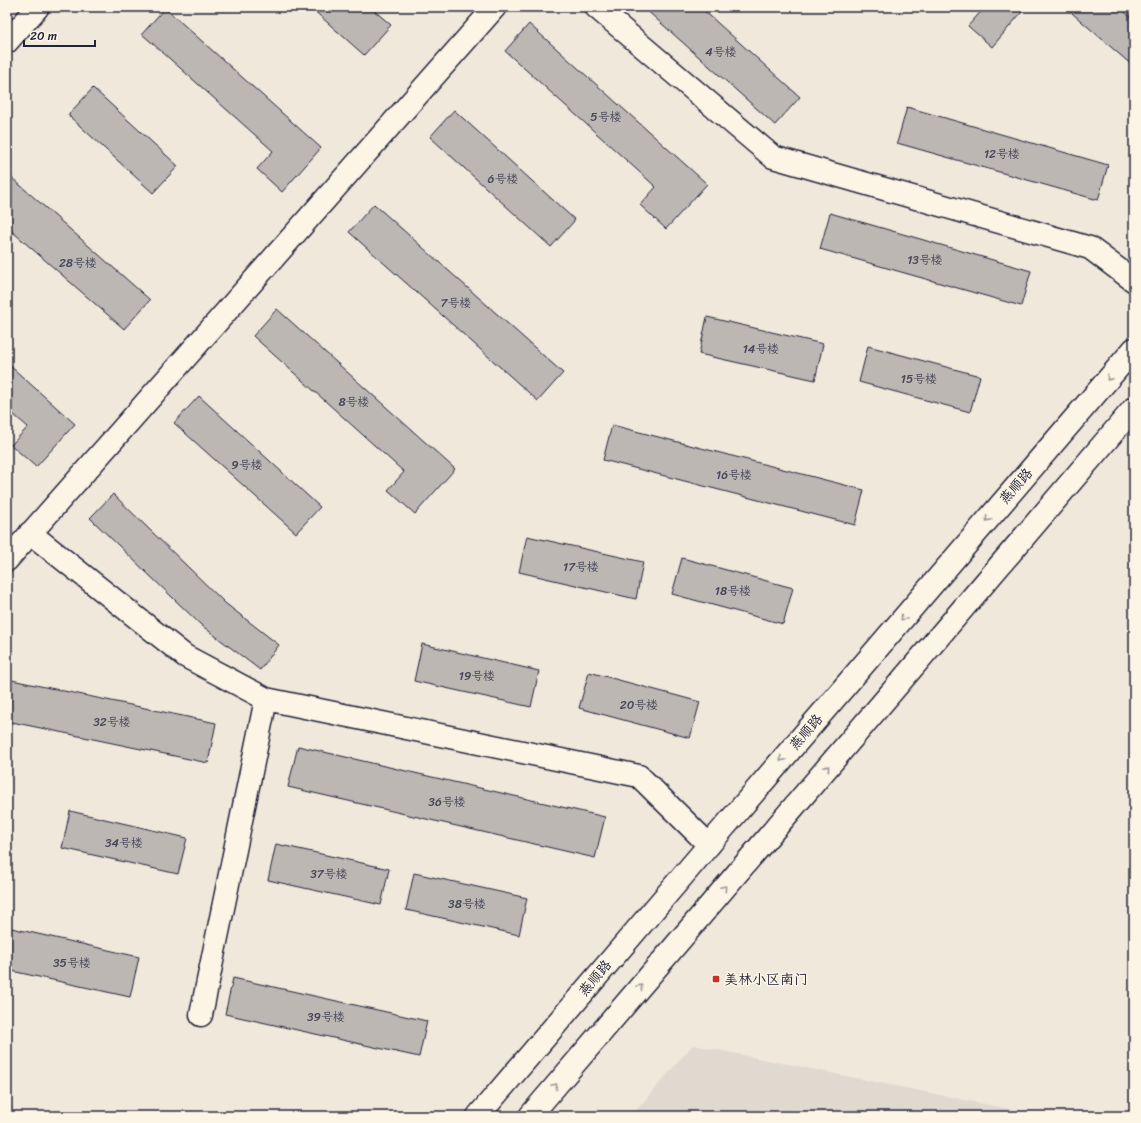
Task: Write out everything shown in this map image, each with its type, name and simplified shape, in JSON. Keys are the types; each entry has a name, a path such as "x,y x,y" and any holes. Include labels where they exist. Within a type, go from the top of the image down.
{"main road":[{"path":"7,42 38,7"},
{"path":"7,560 495,7"},
{"path":"596,7 772,157 1090,248 1134,281"},
{"name":"燕顺路","path":"478,1116 1134,349"},
{"path":"530,1116 1134,408"},
{"path":"30,533 185,656 266,699 639,776 709,845"},
{"path":"202,1015 266,699"}],"shaded area":[{"path":"693,1045 1044,1116 631,1116"}],"building":[{"path":"310,7 370,7 391,25 364,55"},
{"path":"643,7 700,7 800,97 775,125"},
{"path":"985,7 1026,7 992,47 968,26"},
{"path":"1065,7 1119,7 1134,20 1134,67"},
{"path":"165,8 321,148 282,192 257,169 273,151 142,34"},
{"path":"529,24 707,184 666,229 640,205 656,187 505,51"},
{"path":"93,88 178,166 153,193 68,115"},
{"path":"907,107 1108,165 1098,200 897,143"},
{"path":"454,110 575,220 551,247 430,137"},
{"path":"12,178 150,300 124,329 7,227 7,184"},
{"path":"374,204 563,373 538,401 349,232"},
{"path":"830,213 1031,271 1021,306 820,249"},
{"path":"277,309 455,469 415,514 388,490 404,472 253,336"},
{"path":"707,317 823,344 815,380 699,354"},
{"path":"868,346 980,376 970,412 859,382"},
{"path":"7,363 75,424 36,467 11,445 28,427 7,409"},
{"path":"199,396 320,507 296,533 174,423"},
{"path":"612,425 864,490 855,525 603,460"},
{"path":"113,494 225,603 279,645 260,670 201,625 90,518"},
{"path":"527,536 643,562 636,599 519,572"},
{"path":"682,558 793,588 783,624 672,594"},
{"path":"422,644 539,671 531,707 414,681"},
{"path":"589,672 700,702 690,738 579,708"},
{"path":"7,679 216,723 208,763 7,721"},
{"path":"298,746 605,817 595,858 288,787"},
{"path":"70,811 187,838 178,874 62,848"},
{"path":"276,844 389,869 381,905 268,880"},
{"path":"414,873 527,898 519,935 406,910"},
{"path":"7,927 139,957 130,997 7,970"},
{"path":"233,978 427,1021 419,1057 225,1014"}],"place":[{"name":"美林小区南门","path":"716,979"}]}
